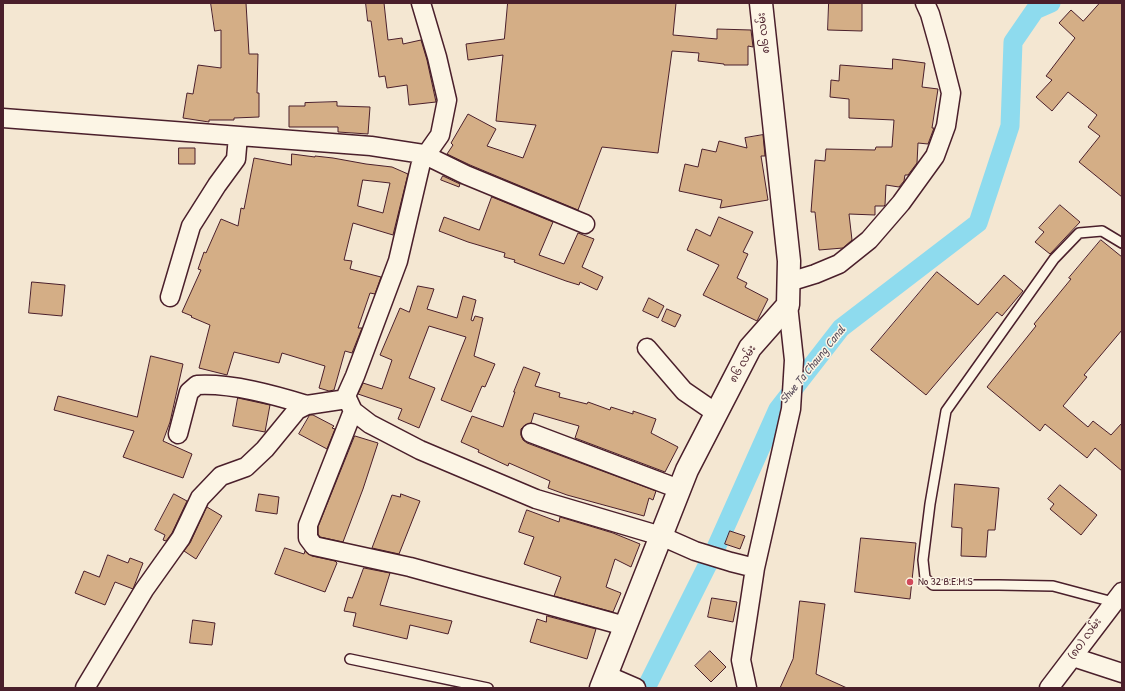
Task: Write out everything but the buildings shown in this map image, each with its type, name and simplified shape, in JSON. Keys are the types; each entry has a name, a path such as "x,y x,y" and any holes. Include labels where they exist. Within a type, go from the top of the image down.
{"street":[{"path":"421,3 437,57 447,100 440,135 428,152 423,154"},
{"name":"၈၆ လမ်း","path":"616,683 625,626 687,470 750,348 788,306 789,261 761,3"},
{"path":"789,282 815,274 839,264 869,240 900,203 935,156 946,126 950,93 930,14 924,3"},
{"path":"3,118 371,146 423,154 466,175 585,224"},
{"path":"170,297 191,226 217,185 236,159 238,136"},
{"path":"423,154 398,261 355,376 346,396 350,405 370,424 420,450 536,498 661,536 695,550 755,568"},
{"path":"747,688 741,660 755,568 791,409 794,360 788,306"},
{"path":"647,348 684,391 716,413"},
{"path":"178,434 189,392 197,385 210,384 274,394 308,405 350,405"},
{"path":"85,688 144,590 180,538 200,498 221,476 246,466 265,449 297,410 308,405"},
{"path":"350,405 308,525 308,538 314,546 410,567 625,626"},
{"path":"531,433 679,489"},
{"name":"(၈၀) လမ်း","path":"1049,688 1117,597"},
{"path":"1073,657 1122,674"}],"lane":[{"path":"1117,597 1053,586 999,584 933,585 925,578 923,560 930,504 946,410 1054,259 1079,233 1102,231 1122,243"},
{"path":"350,659 488,688"}],"waterway":[{"name":"Shwe Ta Chaung Canal","path":"646,688 715,550 778,409 841,328 978,223 1010,126 1013,42 1035,10 1051,3"}],"place":[{"name":"No 32 B.E.M.S","path":"910,582"}]}
